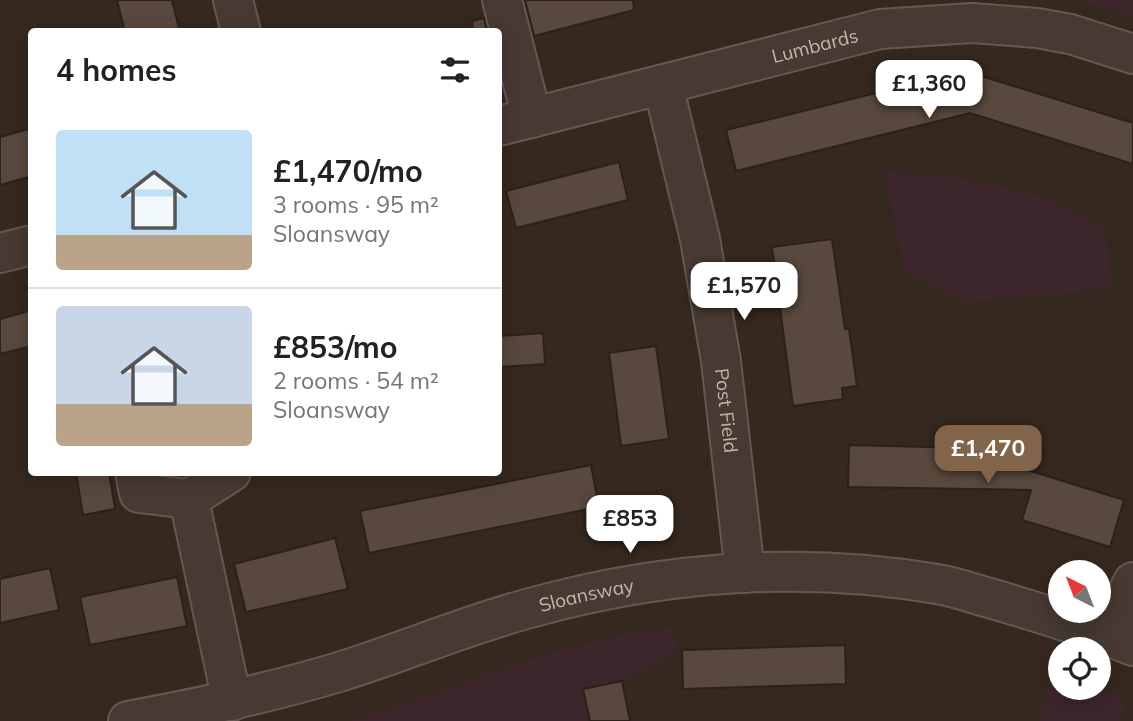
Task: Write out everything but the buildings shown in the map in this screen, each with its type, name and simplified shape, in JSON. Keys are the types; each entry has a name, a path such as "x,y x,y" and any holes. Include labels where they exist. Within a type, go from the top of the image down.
{"street":[{"path":"233,0 240,28"},
{"path":"502,0 515,122"},
{"name":"Lumbards","path":"515,122 880,29 972,23 1037,28 1070,34 1133,54"},
{"name":"Post Field","path":"663,85 700,239 714,321 745,573"},
{"path":"0,253 28,246"},
{"path":"136,476 139,493 189,499 225,476"},
{"path":"189,499 232,701"},
{"name":"Sloansway","path":"128,721 232,701 339,672 532,607 647,581 745,573 838,573 938,584 1060,618 1120,640"},
{"path":"1120,640 1133,582"}],"shaded area":[{"path":"1075,0 1133,0 1133,16"},
{"path":"884,171 969,180 1050,199 1106,229 1111,289 963,302 904,270"},
{"path":"671,627 678,651 622,681 583,689 590,721 351,721 561,650 621,635"},
{"path":"1048,688 1048,700 1111,700 1111,694 1128,702 1118,721 1038,721"}]}
